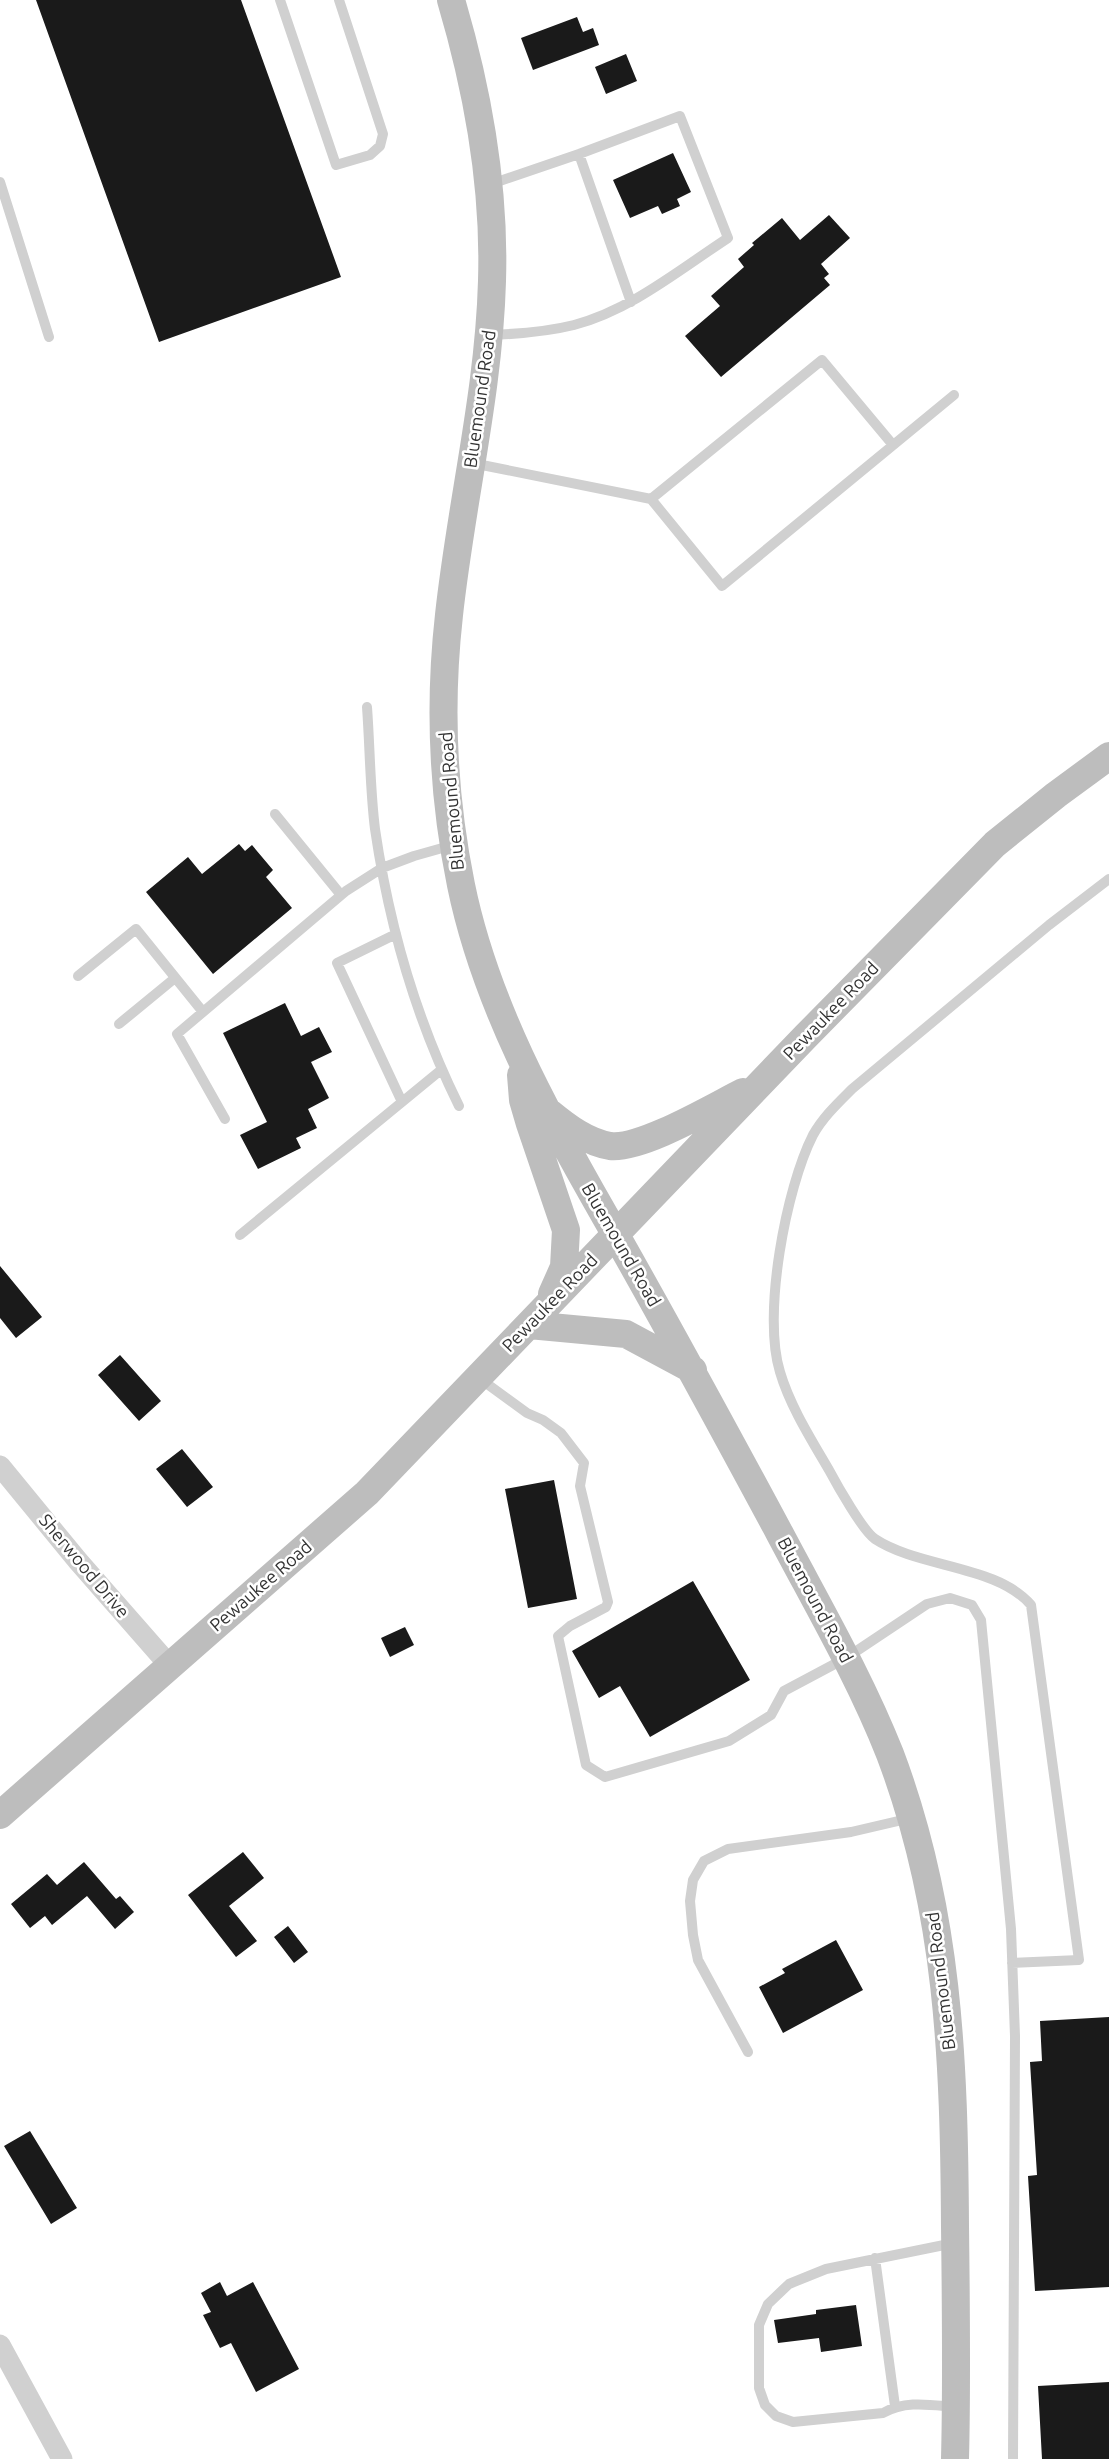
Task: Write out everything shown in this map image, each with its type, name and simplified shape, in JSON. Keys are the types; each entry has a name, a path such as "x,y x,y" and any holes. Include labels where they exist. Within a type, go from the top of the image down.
{"main road":[{"name":"Bluemound Road","path":"451,0 475,88 488,185 492,258 489,335 449,611 445,659 446,763 453,845 465,904 492,990 548,1112 692,1370 846,1658 887,1748 912,1818 937,1925 948,2014 954,2149 955,2459"},
{"name":"Pewaukee Road","path":"0,1815 367,1493 760,1084 995,844 1056,795 1109,756"},
{"path":"520,1053 526,1109 566,1230 564,1267 555,1288 535,1319 626,1334 692,1370"},
{"path":"548,1112 591,1140 618,1146 652,1136 760,1084"}],"street":[{"name":"Sherwood Drive","path":"0,1466 78,1561 170,1666"},
{"path":"0,2345 62,2459"}],"lane":[{"path":"280,0 336,166 370,155 380,146 383,134 340,0"},
{"path":"488,185 579,154 680,116 728,238 631,302 595,318 559,329 489,335"},
{"path":"579,154 631,302"},
{"path":"0,182 49,337"},
{"path":"651,499 822,360 893,445"},
{"path":"471,462 651,499 722,586 954,395"},
{"path":"367,707 375,828 396,934 418,1009 441,1070 459,1106"},
{"path":"275,814 341,895"},
{"path":"224,1119 177,1034 341,895 382,868 414,856 453,845"},
{"path":"1012,1963 1080,1960 1031,1605 1017,1592 994,1580 898,1550 874,1538 844,1497 809,1436 780,1372 773,1334 775,1294 781,1242 795,1186 814,1135 831,1110 852,1089 1041,931 1109,879"},
{"path":"78,976 136,929 203,1012"},
{"path":"396,934 337,963 402,1102"},
{"path":"120,1024 175,978"},
{"path":"240,1235 441,1070"},
{"path":"478,1378 527,1413 543,1420 561,1433 584,1463 580,1486 608,1602 606,1607 570,1626 558,1636 586,1765 605,1778 729,1741 771,1716 784,1691 846,1658 927,1604 950,1598 972,1605 981,1620 1010,1920 1015,2036 1013,2459"},
{"path":"748,2052 698,1960 690,1901 692,1880 704,1861 728,1849 851,1832 912,1818"},
{"path":"955,2243 826,2269 789,2284 768,2304 759,2325 759,2388 765,2405 776,2416 793,2422 883,2413 894,2406 911,2403 956,2407"},
{"path":"875,2258 894,2406"}],"building":[{"path":"36,0 241,0 341,277 159,342"},
{"path":"577,17 583,32 593,28 599,45 533,70 521,38"},
{"path":"626,54 637,81 606,94 595,67"},
{"path":"673,153 691,192 677,199 680,206 662,214 658,206 630,218 613,180"},
{"path":"829,215 850,238 821,264 829,274 824,278 830,285 721,377 685,336 720,306 711,296 744,267 738,259 754,245 752,243 782,218 800,240"},
{"path":"239,844 245,851 252,845 273,870 266,877 292,908 213,974 146,892 188,857 202,874"},
{"path":"285,1003 301,1036 319,1027 332,1052 311,1062 329,1098 308,1109 317,1128 296,1138 301,1148 258,1169 240,1135 267,1122 223,1033"},
{"path":"0,1266 42,1317 16,1338 0,1318"},
{"path":"120,1355 161,1401 139,1421 98,1375"},
{"path":"182,1449 213,1487 187,1507 156,1469"},
{"path":"554,1480 577,1599 528,1608 505,1489"},
{"path":"693,1581 750,1680 650,1737 620,1686 599,1698 572,1651"},
{"path":"405,1627 414,1645 390,1657 381,1638"},
{"path":"243,1852 264,1878 229,1906 257,1941 236,1957 188,1895"},
{"path":"84,1862 116,1899 120,1896 134,1912 115,1929 87,1896 52,1925 45,1916 30,1928 11,1904 47,1874 57,1885"},
{"path":"288,1926 308,1952 294,1963 274,1937"},
{"path":"836,1940 863,1990 783,2033 759,1987 785,1973 782,1969"},
{"path":"1109,2017 1109,2287 1035,2291 1028,2176 1037,2175 1030,2062 1042,2061 1040,2021"},
{"path":"30,2131 77,2208 51,2224 4,2146"},
{"path":"220,2282 227,2296 253,2282 299,2369 256,2392 231,2343 220,2348 203,2315 211,2312 201,2293"},
{"path":"856,2305 862,2346 821,2352 819,2338 778,2343 774,2320 816,2314 816,2310"},
{"path":"1109,2382 1109,2459 1042,2459 1038,2386"}]}
